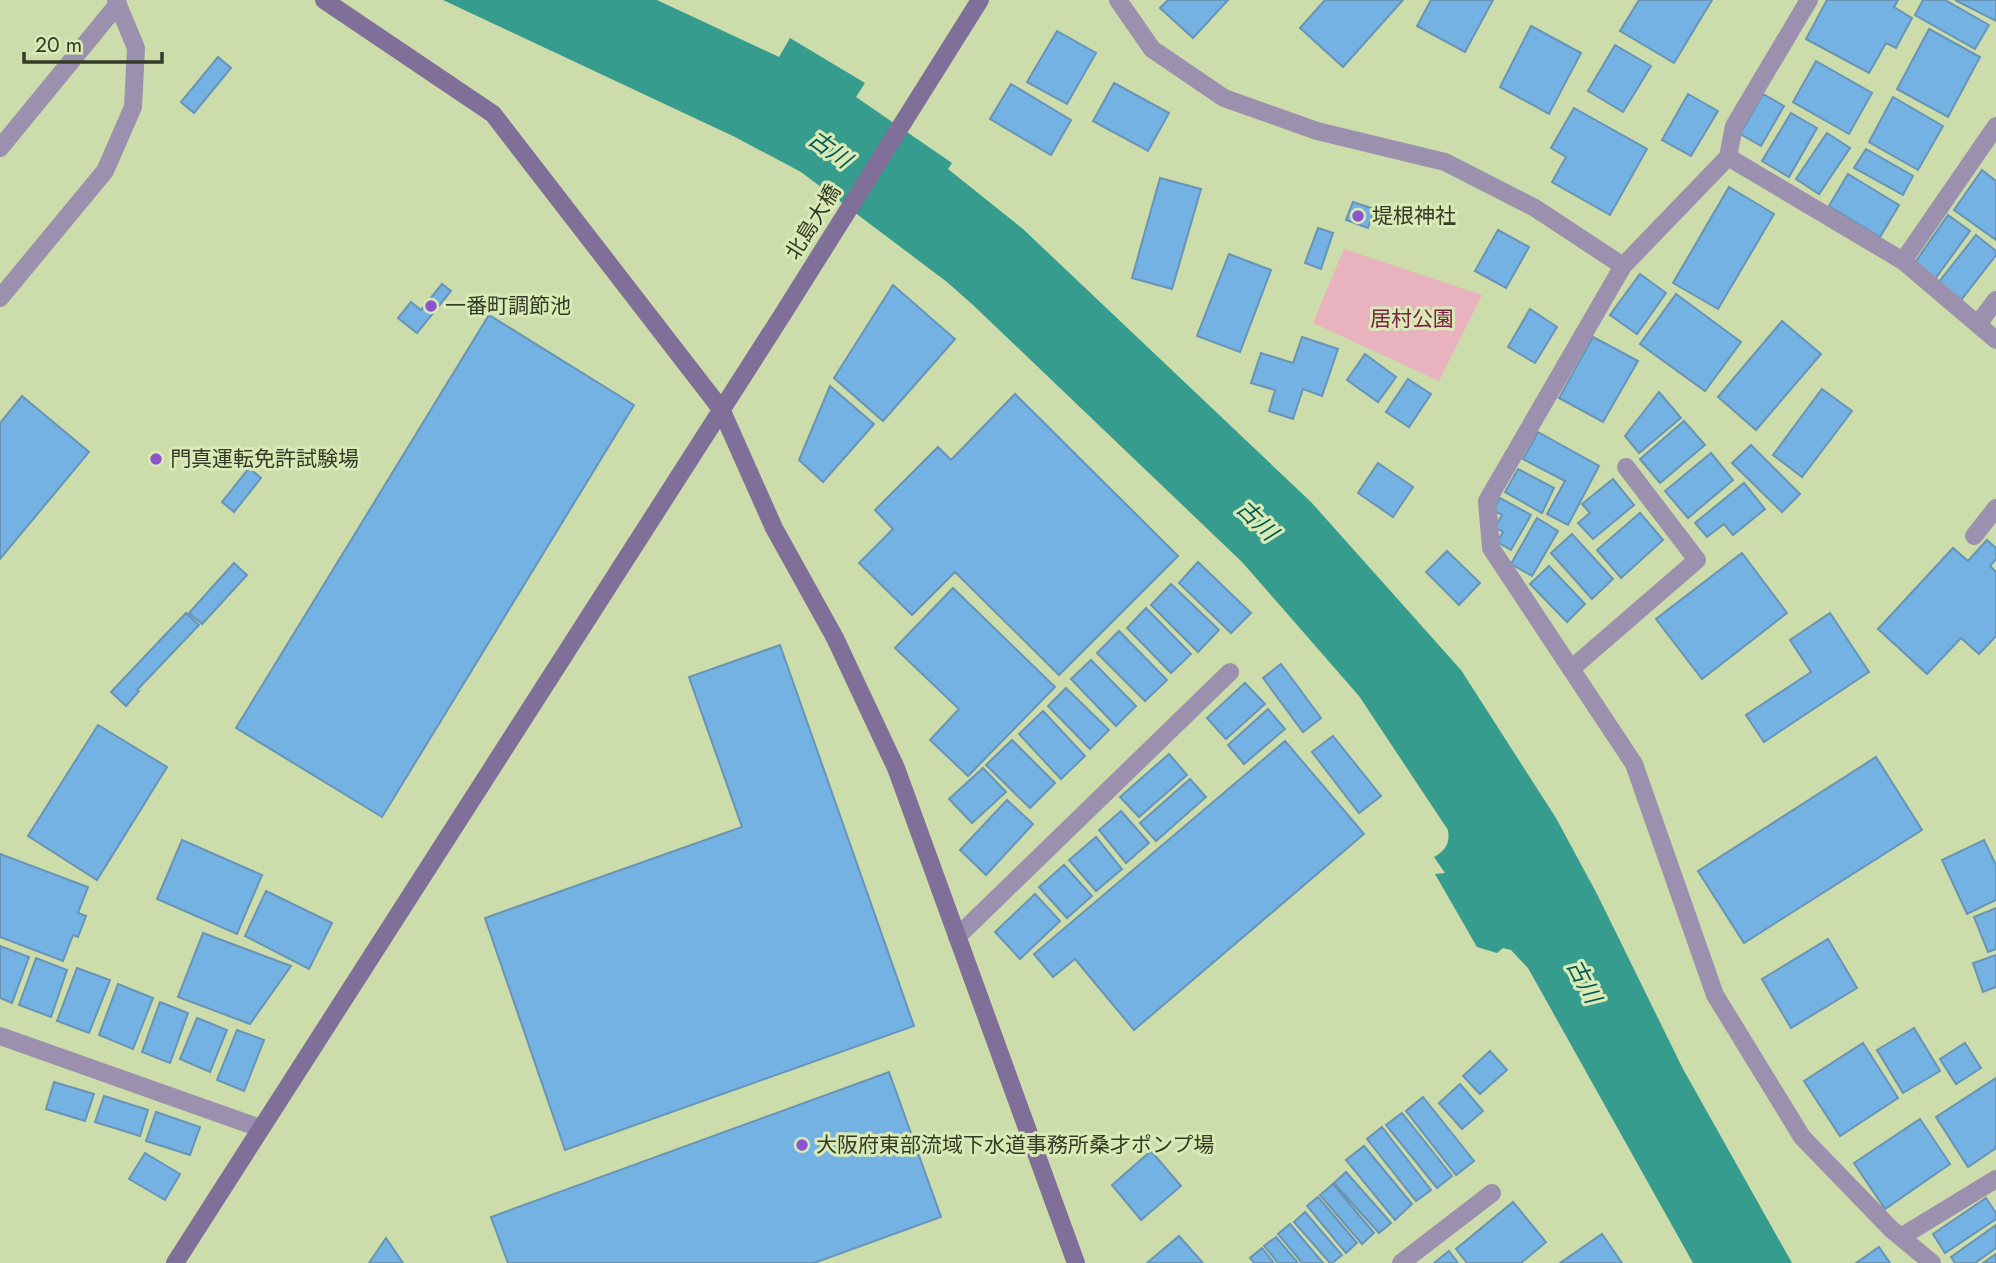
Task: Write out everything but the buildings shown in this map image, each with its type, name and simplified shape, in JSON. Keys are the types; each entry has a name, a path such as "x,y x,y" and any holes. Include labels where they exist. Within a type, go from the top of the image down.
{"street":[{"path":"324,0 493,114 721,409 774,527 835,638 896,768 1076,1263"},
{"name":"北島大橋","path":"176,1263 781,317 980,0"},
{"path":"1118,0 1152,49 1224,98 1317,131 1445,162 1535,208 1623,267"},
{"path":"1809,0 1734,126 1728,157 1623,267 1487,501 1491,548 1634,764 1715,995 1801,1137 1901,1237 1932,1263"},
{"path":"0,148 117,2 136,48 133,107 105,171 0,298"},
{"path":"1903,261 1996,126"},
{"path":"1728,157 1903,261 1996,340"},
{"path":"1978,324 1996,300"},
{"path":"1571,669 1697,560 1626,467"},
{"path":"1974,536 1996,508"},
{"path":"957,937 1230,672"},
{"path":"0,1036 260,1128"},
{"path":"1901,1237 1996,1179"},
{"path":"1401,1263 1492,1193"}],"green space":[{"name":"居村公園","path":"1344,249 1482,295 1439,381 1313,323"}],"water":[{"name":"古川","path":"443,0 657,0 779,57 790,38 865,83 856,97 952,163 948,169 1023,229 1311,502 1461,670 1556,818 1597,894 1683,1069 1792,1263 1693,1263 1528,968 1511,950 1503,948 1497,953 1477,947 1435,874 1445,873 1434,857 1446,846 1448,830 1359,696 1242,562 973,305 947,282 801,172 735,137"}],"place":[{"name":"堤根神社","path":"1358,216"},
{"name":"一番町調節池","path":"431,306"},
{"name":"門真運転免許試験場","path":"156,459"},
{"name":"大阪府東部流域下水道事務所桑才ポンプ場","path":"802,1145"}]}
